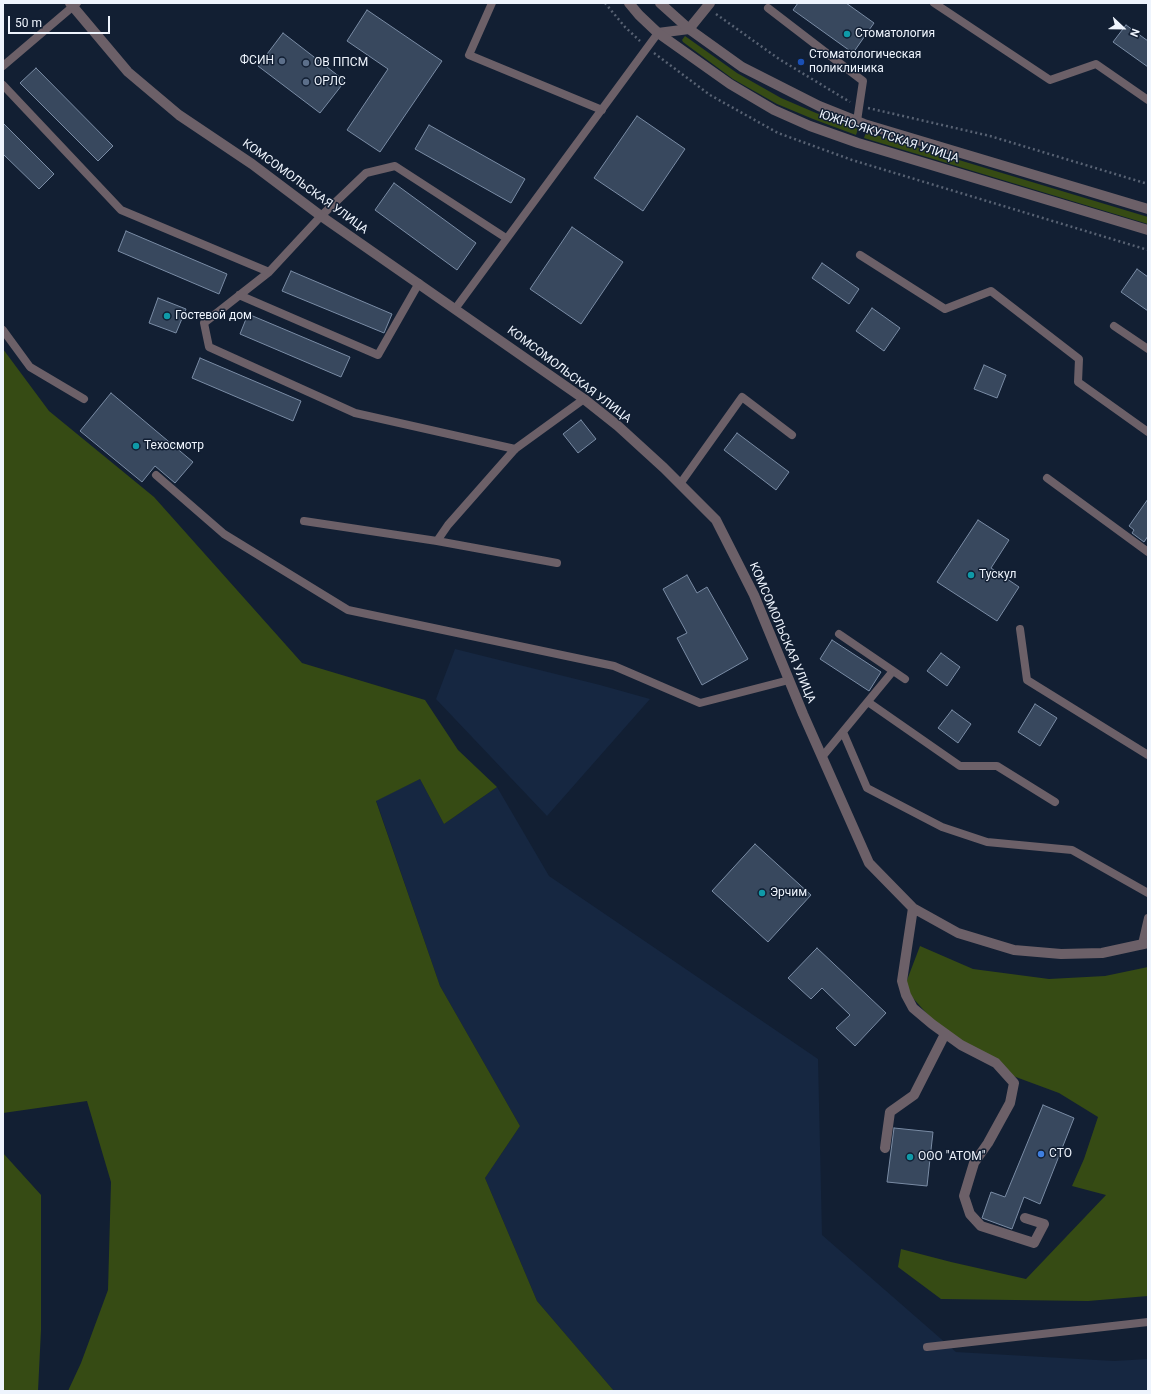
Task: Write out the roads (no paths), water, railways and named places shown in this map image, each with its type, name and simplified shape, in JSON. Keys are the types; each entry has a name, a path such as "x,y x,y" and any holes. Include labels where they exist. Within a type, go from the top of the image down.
{"street":[{"name":"ЮЖНО-ЯКУТСКАЯ УЛИЦА","path":"629,3 658,33 730,84 774,110 810,126 858,143 1148,230"},
{"name":"ЮЖНО-ЯКУТСКАЯ УЛИЦА","path":"660,3 689,29 742,67 819,106 857,121 1148,209"},
{"name":"КОМСОМОЛЬСКАЯ УЛИЦА","path":"73,4 128,72 173,110 252,164 321,216 584,399 618,426 664,468 716,520 754,595 822,757 869,863 913,908 958,933 1014,950 1061,954 1102,953 1145,944"},
{"path":"658,33 689,29 708,6"},
{"path":"913,908 902,981 906,995 914,1008 945,1034 961,1046 996,1063 1014,1083 1010,1103 988,1143 974,1163 964,1196 970,1214 981,1226 1034,1244 1044,1224 1025,1218"},
{"path":"885,1148 890,1112 914,1095 945,1034"}],"lane":[{"path":"492,3 469,55 602,110"},
{"path":"934,3 1050,80 1096,64 1148,100"},
{"path":"3,66 73,4"},
{"path":"768,8 863,81 857,121"},
{"path":"455,309 658,33"},
{"path":"3,85 121,210 269,272"},
{"path":"506,238 395,166 366,173 321,216 269,272 204,323 209,347 355,412 515,448"},
{"path":"860,255 944,309 991,291 1079,359 1078,382 1148,432"},
{"path":"239,295 378,356 419,283"},
{"path":"1114,326 1148,349"},
{"path":"3,330 30,367 84,399"},
{"path":"680,484 742,397 792,435"},
{"path":"436,541 448,525 515,448 584,399"},
{"path":"156,475 224,534 348,610 614,666 700,703 789,680"},
{"path":"1048,478 1148,552"},
{"path":"304,520 436,541 557,563"},
{"path":"1020,629 1027,680 1148,755"},
{"path":"839,634 905,679"},
{"path":"822,757 893,671"},
{"path":"868,702 960,766 997,766 1055,802"},
{"path":"843,732 867,788 942,827 987,842 1072,850 1148,893"},
{"path":"1145,944 1148,918"},
{"path":"927,1347 1148,1322"}],"place":[{"name":"Стоматология","path":"847,34"},
{"name":"ФСИН","path":"282,61"},
{"name":"Стоматологическая поликлиника","path":"801,62"},
{"name":"ОВ ППСМ","path":"306,63"},
{"name":"ОРЛС","path":"306,82"},
{"name":"Гостевой дом","path":"167,316"},
{"name":"Техосмотр","path":"136,446"},
{"name":"Тускул","path":"971,575"},
{"name":"Эрчим","path":"762,893"},
{"name":"СТО","path":"1041,1154"},
{"name":"ООО \"АТОМ\"","path":"910,1157"}]}
